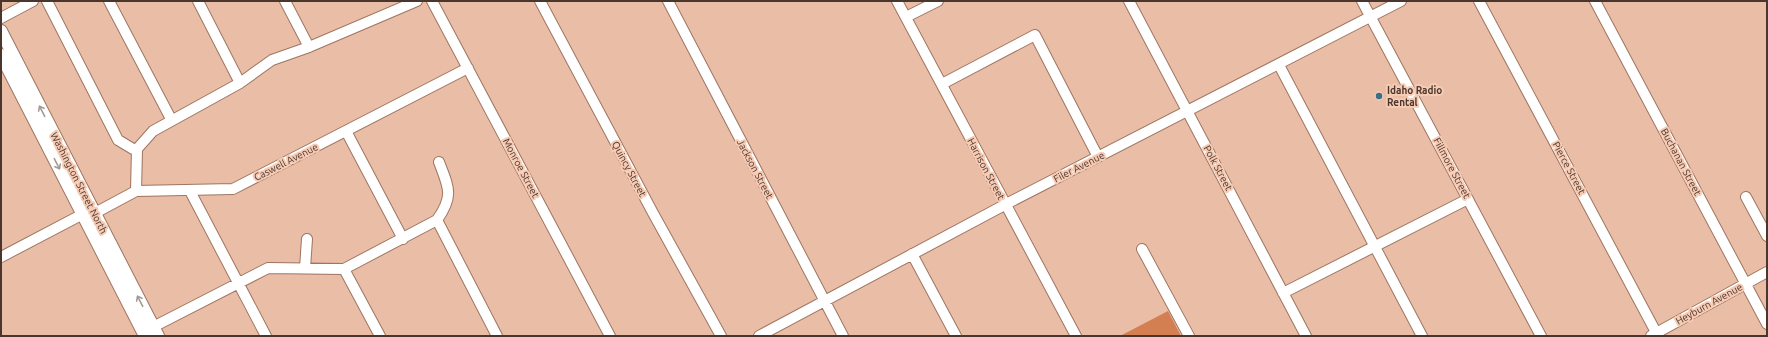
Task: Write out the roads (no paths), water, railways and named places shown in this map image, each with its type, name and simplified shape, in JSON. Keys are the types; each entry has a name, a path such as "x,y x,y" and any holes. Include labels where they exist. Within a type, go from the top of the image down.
{"main road":[{"name":"Washington Street North","path":"1,31 89,214"},
{"name":"Washington Street North","path":"1,55 89,214 152,333"}],"street":[{"path":"1,18 33,1"},
{"path":"47,1 118,140 133,149 137,149"},
{"path":"109,1 171,119"},
{"path":"198,1 240,83"},
{"path":"285,1 309,47"},
{"path":"136,191 137,149 153,131 171,119 240,83 272,60 309,47 417,1"},
{"name":"Monroe Street","path":"432,1 610,336"},
{"name":"Quincy Street","path":"540,1 653,213 722,336"},
{"name":"Jackson Street","path":"668,1 843,336"},
{"name":"Harrison Street","path":"897,1 1076,336"},
{"path":"906,17 938,1"},
{"name":"Polk Street","path":"1129,1 1306,336"},
{"name":"Fillmore Street","path":"1362,1 1372,17 1541,336"},
{"name":"Filer Avenue","path":"759,336 1005,205 1401,1"},
{"name":"Pierce Street","path":"1479,1 1655,335"},
{"name":"Buchanan Street","path":"1594,1 1767,324"},
{"path":"942,84 1035,35 1098,157"},
{"path":"1279,64 1422,336"},
{"name":"Caswell Avenue","path":"1,257 136,191 233,189 468,68"},
{"path":"346,131 403,239"},
{"path":"152,333 238,283 268,268 344,269 437,220 447,206 448,186 439,162"},
{"path":"190,191 266,336"},
{"path":"1746,197 1767,236"},
{"path":"1283,293 1468,199"},
{"path":"437,220 497,336"},
{"path":"305,268 307,239"},
{"path":"1142,249 1189,336"},
{"path":"912,254 956,336"},
{"path":"344,269 380,336"},
{"name":"Heyburn Avenue","path":"1655,335 1767,272"}],"place":[{"name":"Idaho Radio Rental","path":"1379,96"}]}
